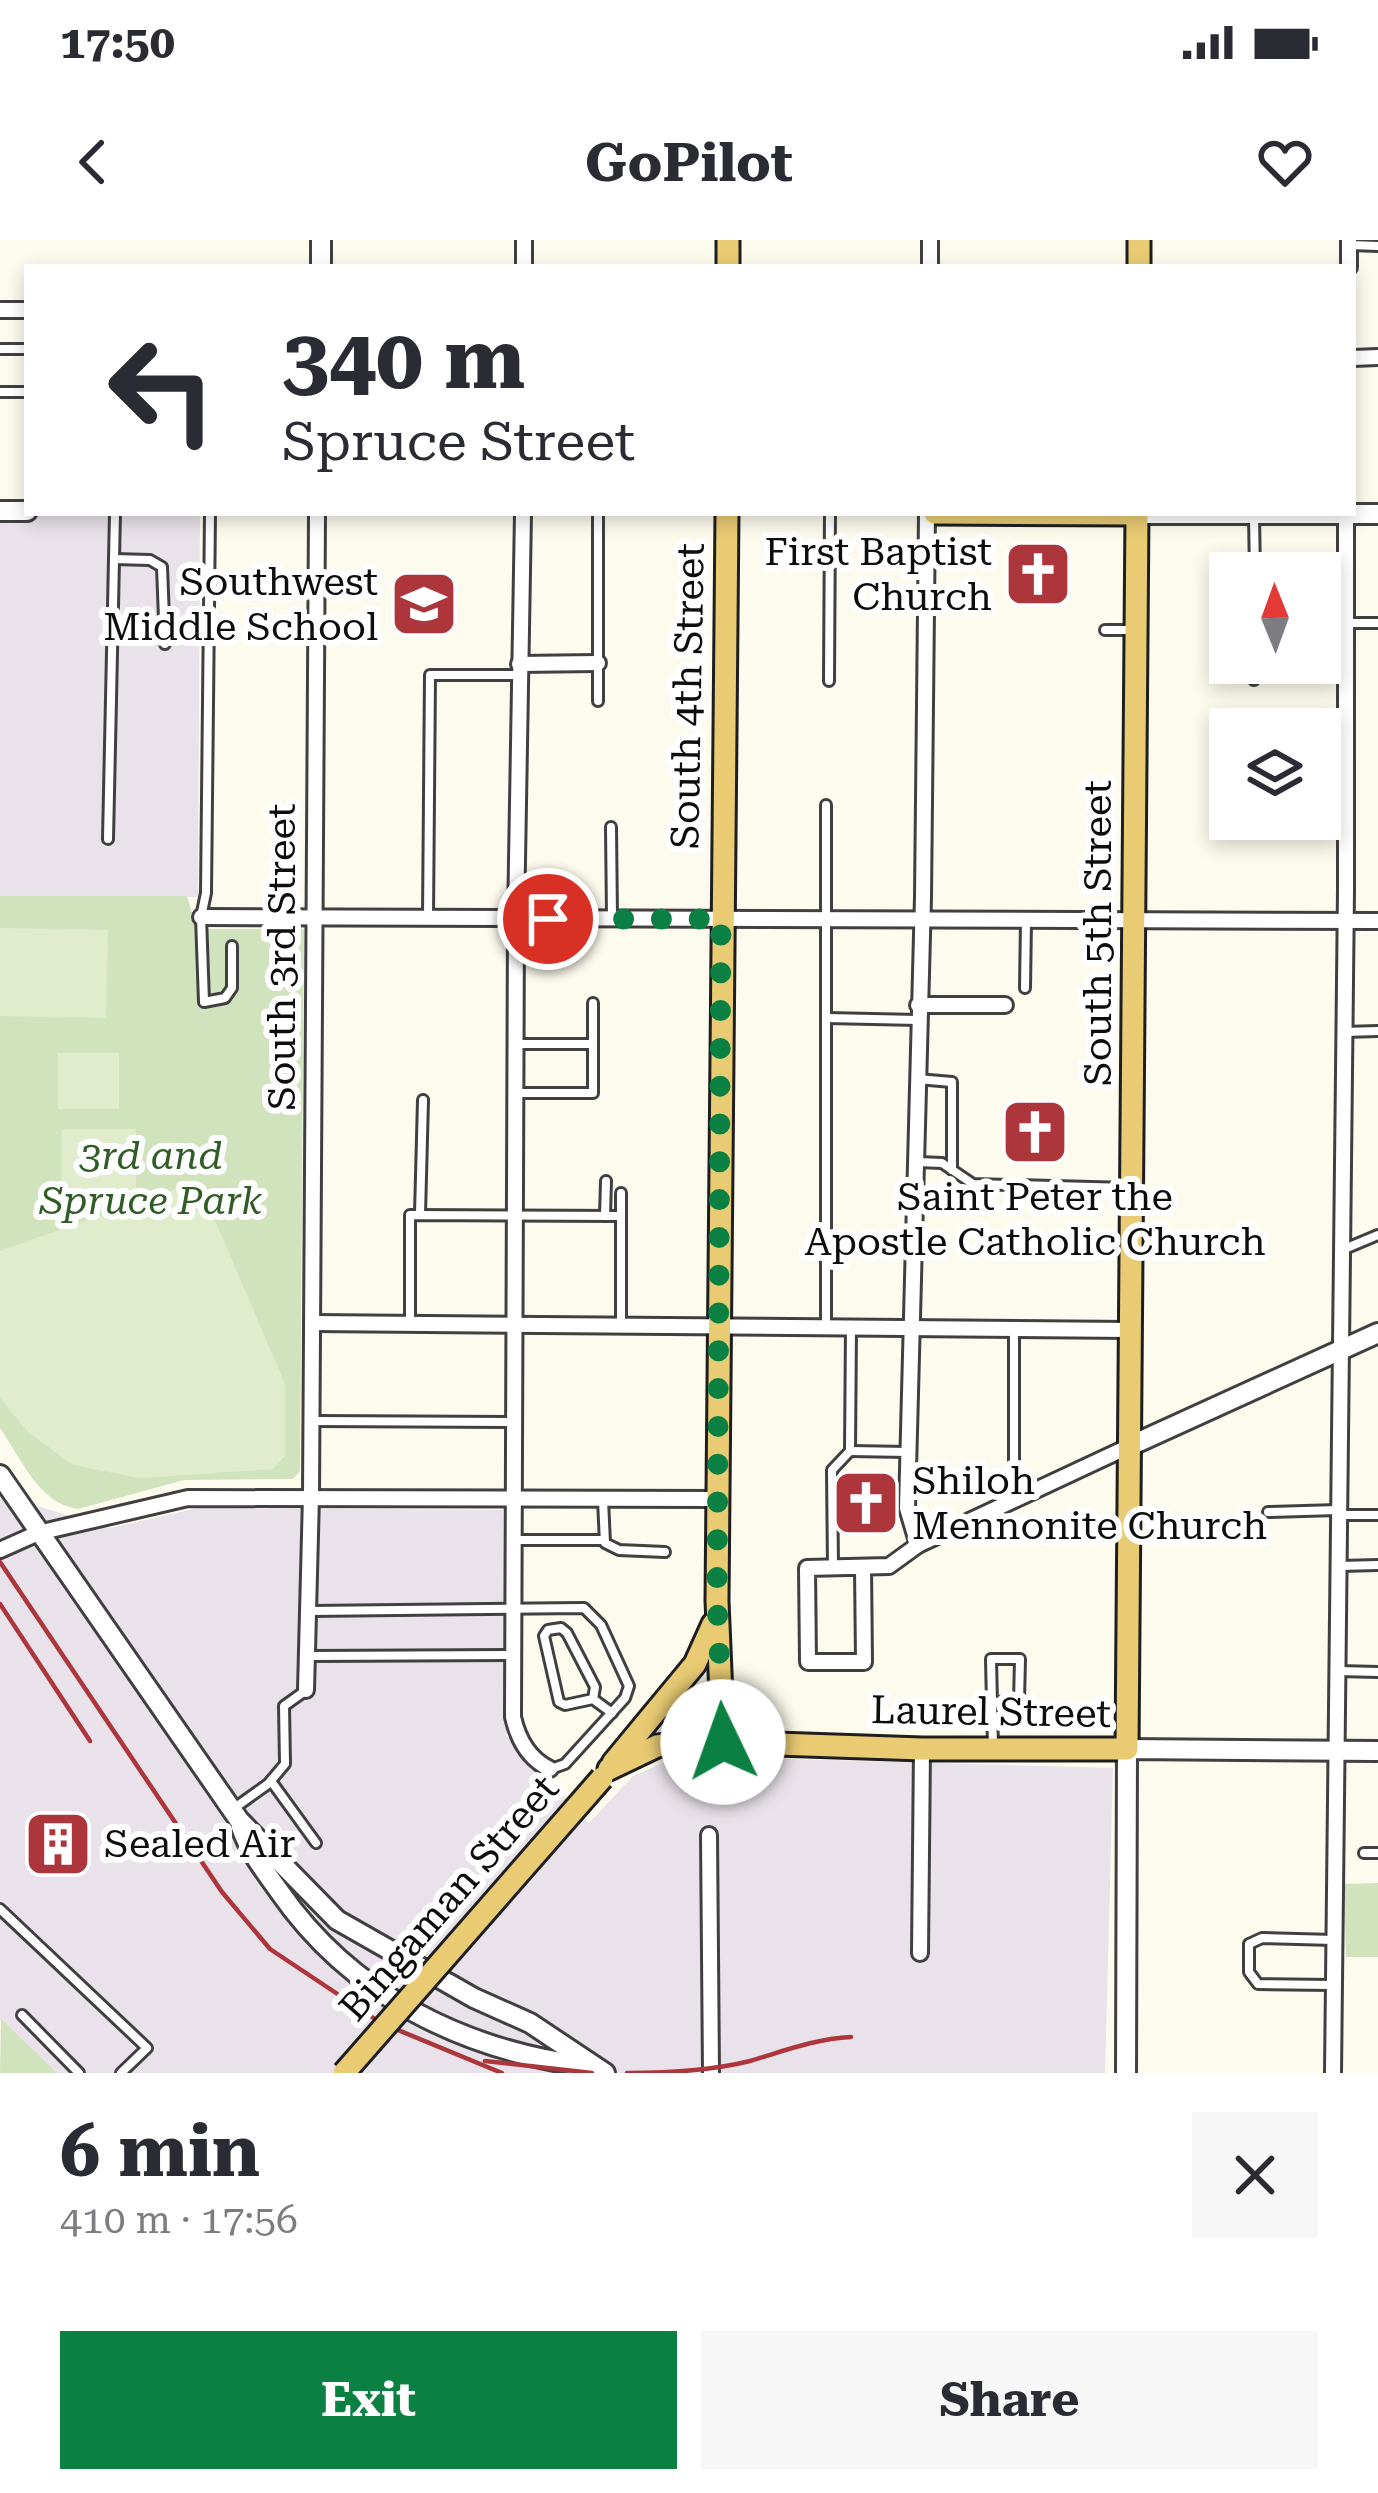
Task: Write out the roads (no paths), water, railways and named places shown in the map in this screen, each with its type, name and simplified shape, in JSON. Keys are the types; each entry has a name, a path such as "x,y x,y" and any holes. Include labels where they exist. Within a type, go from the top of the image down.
{"main road":[{"name":"South 4th Street","path":"723,1742 717,1499 727,516"},
{"name":"South 5th Street","path":"1127,1749 1137,516"},
{"name":"South 4th Street","path":"605,1774 695,1664 710,1632 717,1600"},
{"name":"Laurel Street","path":"605,1774 657,1746 723,1742 1127,1749"},
{"name":"Bingaman Street","path":"344,2073 605,1774"}],"street":[{"name":"South 3rd Street","path":"306,1690 317,516"},
{"path":"523,516 513,1717 518,1737 539,1764 550,1769"},
{"path":"918,1545 908,1508 908,1452 931,516"},
{"path":"1333,2073 1346,516"},
{"path":"519,669 598,663"},
{"path":"200,917 1378,921"},
{"path":"918,1012 1006,1005"},
{"path":"312,1323 1130,1330"},
{"path":"863,1567 864,1661 808,1662 807,1568 833,1567 863,1567 889,1567 918,1545 1378,1334"},
{"path":"0,1475 235,1815 337,1920 474,1998 530,2023 598,2070"},
{"path":"0,1550 38,1533 165,1501 311,1496 717,1499"},
{"path":"920,1953 922,1749"},
{"name":"Laurel Street","path":"1127,1749 1378,1750"},
{"name":"South 5th Street","path":"1126,2073 1127,1749"},
{"path":"235,1815 247,1845 292,1910 338,1959 381,1994 429,2023 467,2038 598,2070"},
{"path":"709,1835 711,2073"}],"lane":[{"path":"1349,243 1378,246"},
{"path":"108,839 115,516"},
{"path":"210,516 206,893 200,917 204,1002 225,998 232,988 232,946"},
{"path":"598,516 598,701"},
{"path":"829,681 830,516"},
{"path":"1254,516 1255,552"},
{"path":"114,559 150,560 162,567 165,644"},
{"path":"1341,599 1346,599"},
{"path":"1346,623 1378,623"},
{"path":"1105,630 1136,630"},
{"path":"428,918 430,675 519,669"},
{"path":"826,805 826,1326"},
{"path":"611,827 613,919"},
{"path":"1025,988 1026,920"},
{"path":"516,1093 593,1093 593,1003"},
{"path":"827,1018 918,1012"},
{"path":"1343,1032 1378,1031"},
{"path":"516,1044 593,1044"},
{"path":"916,1078 952,1082 952,1171"},
{"path":"420,1214 423,1100"},
{"path":"914,1162 942,1163 973,1184 1132,1188"},
{"path":"605,1216 606,1181"},
{"path":"621,1193 621,1325"},
{"path":"410,1324 410,1215 621,1216"},
{"path":"1341,1250 1378,1235"},
{"path":"833,1567 832,1470 850,1451 851,1327"},
{"path":"1014,1503 1015,1328"},
{"path":"312,1421 514,1422"},
{"path":"850,1451 908,1452"},
{"path":"603,1498 603,1540"},
{"path":"1268,1512 1378,1515"},
{"path":"514,1540 603,1540 620,1550 665,1552"},
{"path":"1339,1566 1378,1565"},
{"path":"548,1606 554,1628"},
{"path":"308,1611 584,1608 601,1625 628,1679 625,1698 565,1764 550,1769"},
{"path":"554,1628 544,1636 559,1702 593,1699 612,1713"},
{"path":"554,1628 567,1633 595,1688 593,1699"},
{"path":"307,1656 513,1655"},
{"path":"992,1702 1019,1701 1020,1659 991,1659 993,1750"},
{"path":"1337,1671 1378,1672"},
{"path":"235,1815 285,1764 284,1706 306,1690"},
{"path":"271,1781 316,1844"},
{"path":"1364,1853 1378,1853"},
{"path":"0,1909 147,2048 121,2073"},
{"path":"1333,1984 1258,1984 1249,1972 1253,1940 1334,1940"},
{"path":"22,2015 79,2073"}],"railway":[{"path":"0,1562 222,1892 270,1949 381,2023 502,2073"},
{"path":"0,1604 90,1741"},
{"path":"627,2073 720,2067 851,2037"},
{"path":"485,2061 592,2073"}],"place":[{"name":"First Baptist Church","path":"1038,574"},
{"name":"Southwest Middle School","path":"424,604"},
{"name":"Saint Peter the Apostle Catholic Church","path":"1035,1132"},
{"name":"Shiloh Mennonite Church","path":"866,1503"},
{"name":"Sealed Air","path":"58,1844"}],"park label":[{"name":"3rd and Spruce Park","path":"151,1178"}]}
